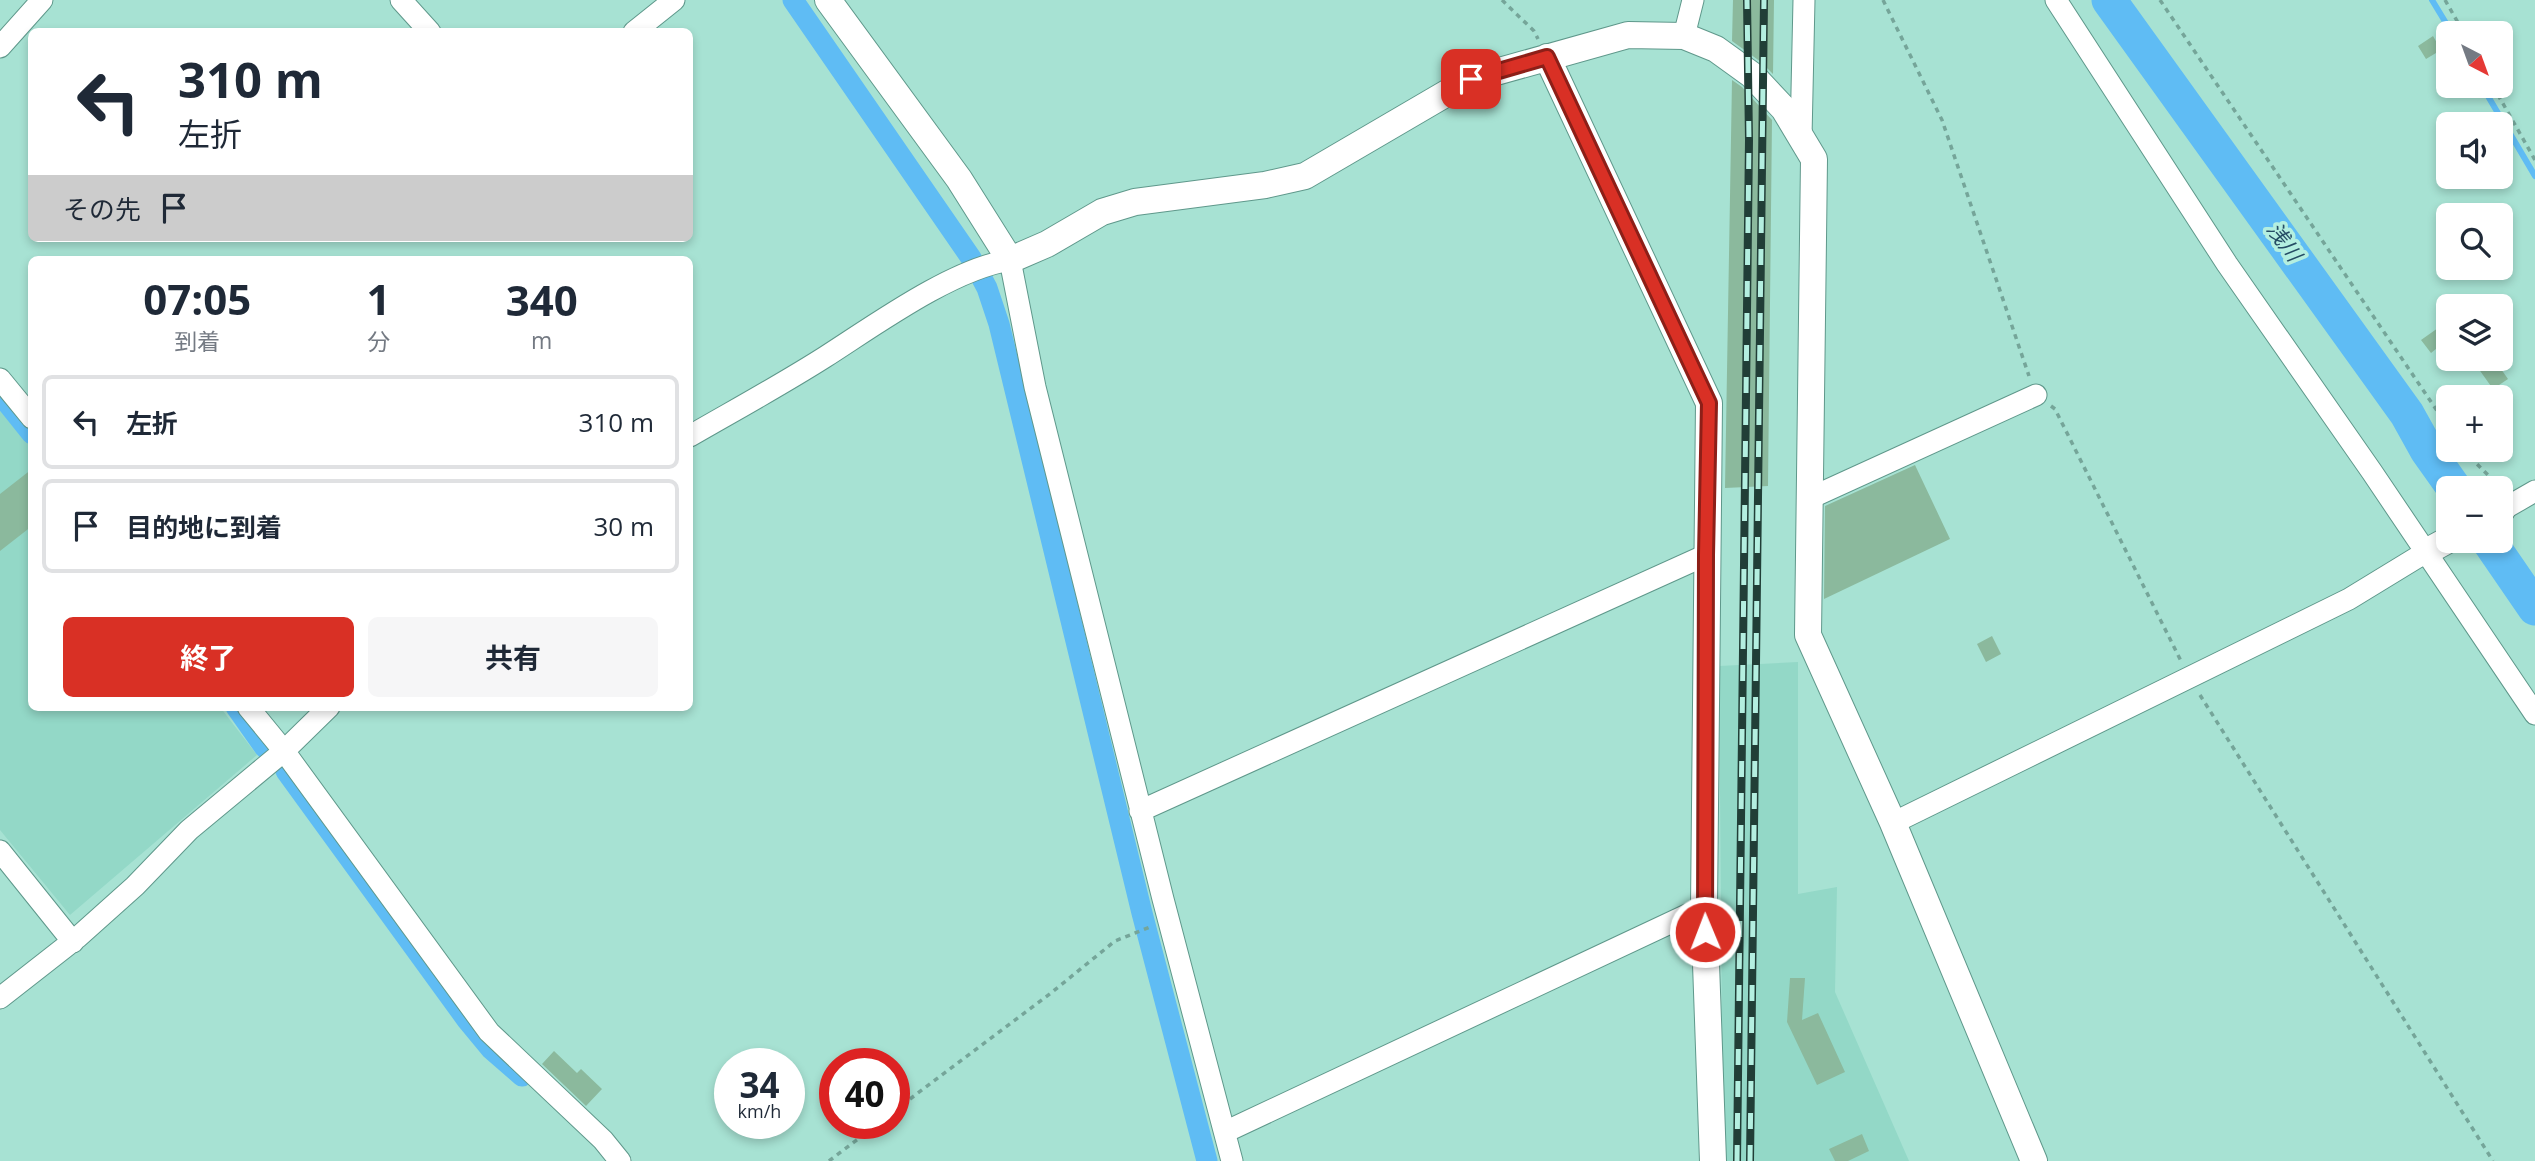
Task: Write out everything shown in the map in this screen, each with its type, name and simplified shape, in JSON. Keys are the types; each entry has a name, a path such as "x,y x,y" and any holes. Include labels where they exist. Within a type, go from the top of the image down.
{"street":[{"path":"0,47 42,0"},
{"path":"401,0 426,28"},
{"path":"639,28 674,0"},
{"path":"828,0 959,179 998,262 1038,400 1140,811 1232,1161"},
{"path":"1684,36 1693,0"},
{"path":"1801,137 1804,0"},
{"path":"2056,0 2227,264 2435,547 2535,714"},
{"path":"693,434 790,378 880,321 965,274 1047,244 1102,212 1135,202 1265,185 1305,176 1471,79 1628,35 1684,36 1716,48 1752,75 1784,109 1814,159 1808,635 1893,823 2034,1161"},
{"path":"1547,57 1709,403 1704,907 1713,1161"},
{"path":"0,379 28,413"},
{"path":"1808,499 2036,395"},
{"path":"2513,503 2535,491"},
{"path":"1893,823 2349,599 2435,547"},
{"path":"1140,811 1706,555"},
{"path":"251,711 284,751 489,1032 603,1140 620,1161"},
{"path":"0,999 73,942 135,886 190,830 284,751 325,711"},
{"path":"0,851 73,942"},
{"path":"1225,1132 1704,907"}],"path":[{"path":"1502,0 1534,32 1547,57"},
{"path":"1883,0 1942,120 2036,395 2055,409 2190,678 2493,1161"},
{"path":"2160,0 2436,410"},
{"path":"2445,0 2456,21"},
{"path":"2500,98 2535,160"},
{"path":"2472,462 2483,476"},
{"path":"910,1099 1051,993 1115,941 1138,931"},
{"path":"829,1161 858,1139"}],"shaded area":[{"path":"0,408 28,441 28,711 223,711 257,755 70,915 0,830"},
{"path":"1798,662 1798,894 1837,887 1835,992 1909,1161 1723,1161 1719,666"}],"building":[{"path":"1733,0 1774,0 1773,74 1732,41"},
{"path":"2433,36 2436,53 2426,59 2418,46"},
{"path":"1732,80 1742,87 1772,120 1768,486 1725,488"},
{"path":"2436,329 2436,349 2431,353 2421,340"},
{"path":"2480,371 2502,371 2508,379 2499,385 2490,385"},
{"path":"1915,465 1950,539 1824,599 1825,506"},
{"path":"28,472 28,529 0,551 0,494"},
{"path":"1992,636 2001,654 1986,662 1977,644"},
{"path":"1790,978 1805,978 1802,1020 1818,1013 1845,1072 1817,1085 1787,1022"},
{"path":"554,1051 577,1073 581,1069 602,1089 586,1106 542,1064"},
{"path":"1862,1134 1869,1151 1848,1161 1835,1161 1829,1149"}],"waterway":[{"path":"793,0 971,258 987,288 999,324 1142,913 1207,1161"},
{"name":"浅川","path":"2109,0 2407,414 2445,476"},
{"path":"2432,0 2445,21"},
{"path":"2489,98 2535,176"},
{"path":"8,404 28,429"},
{"name":"浅川","path":"2497,553 2535,608"},
{"path":"239,711 265,748"},
{"path":"286,771 467,1020 491,1049 522,1076"}],"railway":[{"path":"1737,1161 1749,140 1747,0"},
{"path":"1750,1161 1764,0"}],"route":[{"path":"1471,79 1547,57 1709,403 1705,932"}]}
